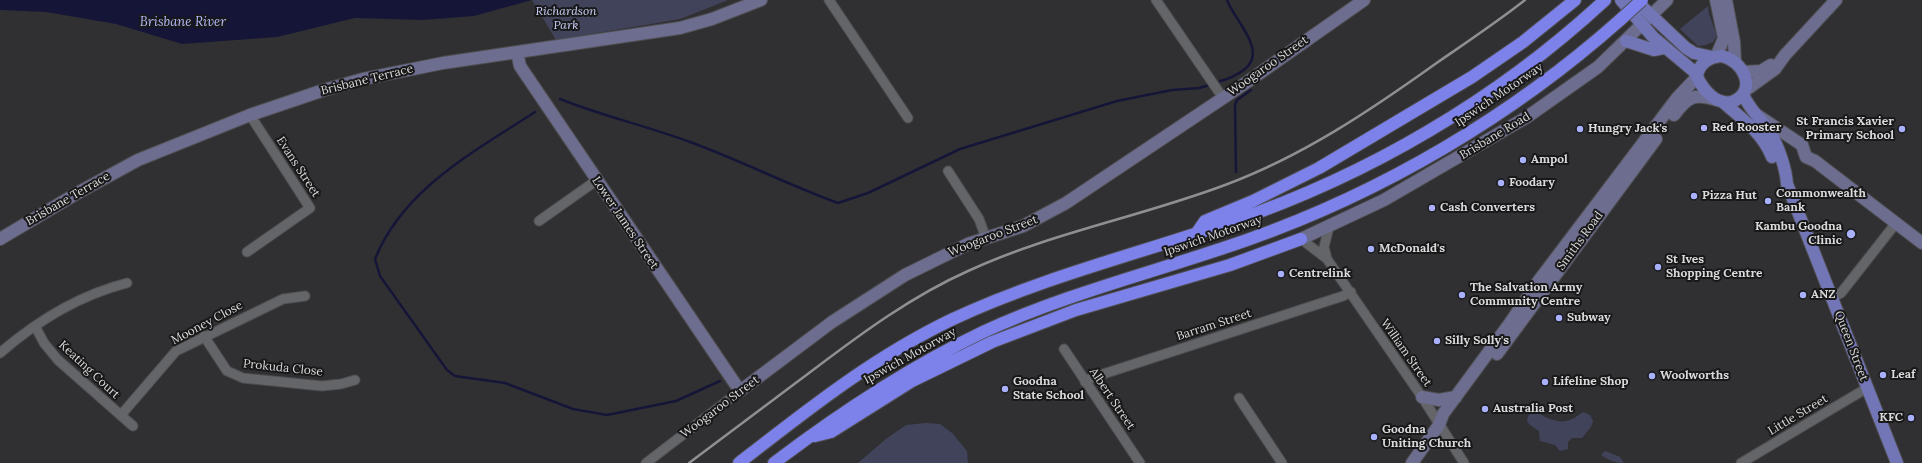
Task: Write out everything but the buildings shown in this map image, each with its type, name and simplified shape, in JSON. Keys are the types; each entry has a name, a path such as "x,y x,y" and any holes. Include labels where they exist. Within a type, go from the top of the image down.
{"highway":[{"path":"1196,234 1205,221 1253,201 1319,168 1472,77 1523,42 1575,0"},
{"name":"Ipswich Motorway","path":"774,463 808,437 888,383 917,366 985,331 1059,301 1274,230 1335,205 1400,173 1461,138 1525,96 1557,72 1642,0"},
{"name":"Ipswich Motorway","path":"739,463 847,381 905,344 950,320 1033,285 1196,234 1251,215 1358,170 1409,143 1475,102 1510,78 1541,55 1604,1"},
{"path":"808,437 831,432 912,381 992,342 1076,310 1230,266 1301,239"}],"main road":[{"path":"1620,0 1646,20 1694,53 1714,57 1727,57 1739,67 1746,80 1744,92 1736,101 1720,101 1704,89 1697,76 1664,48 1646,20 1635,0"},
{"path":"1626,41 1654,50 1664,48"},
{"path":"1697,76 1702,65 1714,57"},
{"name":"Queen Street","path":"1744,92 1754,113 1772,135 1786,173 1786,184"},
{"name":"Queen Street","path":"1720,101 1754,130 1766,143 1779,176 1786,184 1897,463"}],"street":[{"name":"Brisbane Terrace","path":"0,239 81,190 138,160 250,115 363,79 443,63 680,28 712,20 761,0"},
{"path":"829,0 908,118"},
{"path":"1156,0 1223,98"},
{"name":"Woogaroo Street","path":"646,463 832,322 880,290 946,253 1023,226 1066,203 1223,98 1364,0"},
{"name":"Brisbane Road","path":"1301,239 1406,188 1527,117 1598,67 1667,0"},
{"path":"1714,57 1724,38 1716,0"},
{"path":"1726,0 1739,67 1761,71 1785,55"},
{"path":"1744,92 1770,73 1836,0"},
{"name":"Lower James Street","path":"517,52 520,66 740,391"},
{"name":"Smiths Road","path":"1412,463 1439,425 1442,414 1456,397 1562,249 1677,98 1697,76"},
{"name":"Smiths Road","path":"1439,425 1446,421 1482,374 1682,105 1690,98 1700,96 1720,101"},
{"path":"1754,113 1802,145 1806,157 1815,161 1922,243"},
{"name":"Evans Street","path":"247,252 310,208 250,115"},
{"path":"948,171 978,219 986,238"},
{"path":"539,221 597,180"},
{"path":"1832,298 1841,293 1896,223"},
{"path":"1327,259 1324,247 1328,227"},
{"name":"William Street","path":"1301,239 1327,259 1422,397 1464,463"},
{"path":"0,353 35,326 89,295 128,283"},
{"name":"Barram Street","path":"1085,382 1098,375 1343,296 1351,292"},
{"name":"Mooney Close","path":"121,415 176,352 204,336 283,299 305,296"},
{"name":"Keating Court","path":"35,326 44,343 58,360 133,426"},
{"name":"Prokuda Close","path":"204,336 227,371 243,378 322,386 342,384 355,380"},
{"name":"Albert Street","path":"1064,349 1140,463"},
{"name":"Little Street","path":"1741,463 1867,388"},
{"path":"1422,397 1439,400 1456,397"},
{"path":"1239,398 1282,463"}],"green space":[{"name":"Richardson Park","path":"532,0 728,0 680,19 556,40"},
{"path":"1708,6 1709,14 1717,36 1713,42 1698,46 1680,29"},
{"path":"1532,412 1538,413 1553,420 1566,421 1583,412 1590,415 1593,421 1591,427 1582,438 1572,438 1568,442 1568,449 1560,451 1555,445 1540,441 1539,431 1527,421 1528,416"},
{"path":"926,423 940,424 952,433 967,451 968,463 858,463 886,439 906,425"},
{"path":"1605,451 1620,457 1624,463 1612,461 1601,455"}],"water":[{"name":"Brisbane River","path":"0,0 532,0 474,16 423,20 355,18 277,37 182,44 116,24 46,12 0,10"}],"waterway":[{"path":"1220,81 1227,79 1245,69 1251,61 1253,53 1247,35 1227,0"},
{"path":"560,99 592,111 690,142 838,203 868,193 960,149 1117,101 1172,90 1199,88 1210,85"},
{"path":"1236,172 1235,105 1237,100 1251,90"},
{"path":"535,112 465,157 422,192 403,212 387,234 375,259 380,276 447,370 455,376 505,383 573,409 607,415 676,401 720,381"}],"railway":[{"path":"689,463 850,342 927,292 968,271 1031,246 1161,207 1225,185 1282,160 1336,131 1362,114 1482,32 1525,0"}],"place":[{"name":"Red Rooster","path":"1704,128"},
{"name":"Hungry Jack's","path":"1580,129"},
{"name":"St Francis Xavier Primary School","path":"1902,129"},
{"name":"Ampol","path":"1523,160"},
{"name":"Foodary","path":"1501,183"},
{"name":"Pizza Hut","path":"1694,196"},
{"name":"Commonwealth Bank","path":"1768,201"},
{"name":"Cash Converters","path":"1432,208"},
{"name":"Kambu Goodna Clinic","path":"1851,234"},
{"name":"McDonald's","path":"1371,249"},
{"name":"St Ives Shopping Centre","path":"1658,267"},
{"name":"Centrelink","path":"1281,274"},
{"name":"The Salvation Army Community Centre","path":"1462,295"},
{"name":"ANZ","path":"1803,295"},
{"name":"Subway","path":"1559,318"},
{"name":"Silly Solly's","path":"1437,341"},
{"name":"Leaf","path":"1883,375"},
{"name":"Woolworths","path":"1652,376"},
{"name":"Lifeline Shop","path":"1545,382"},
{"name":"Goodna State School","path":"1005,389"},
{"name":"Australia Post","path":"1485,409"},
{"name":"KFC","path":"1911,418"},
{"name":"Goodna Uniting Church","path":"1374,437"}]}
